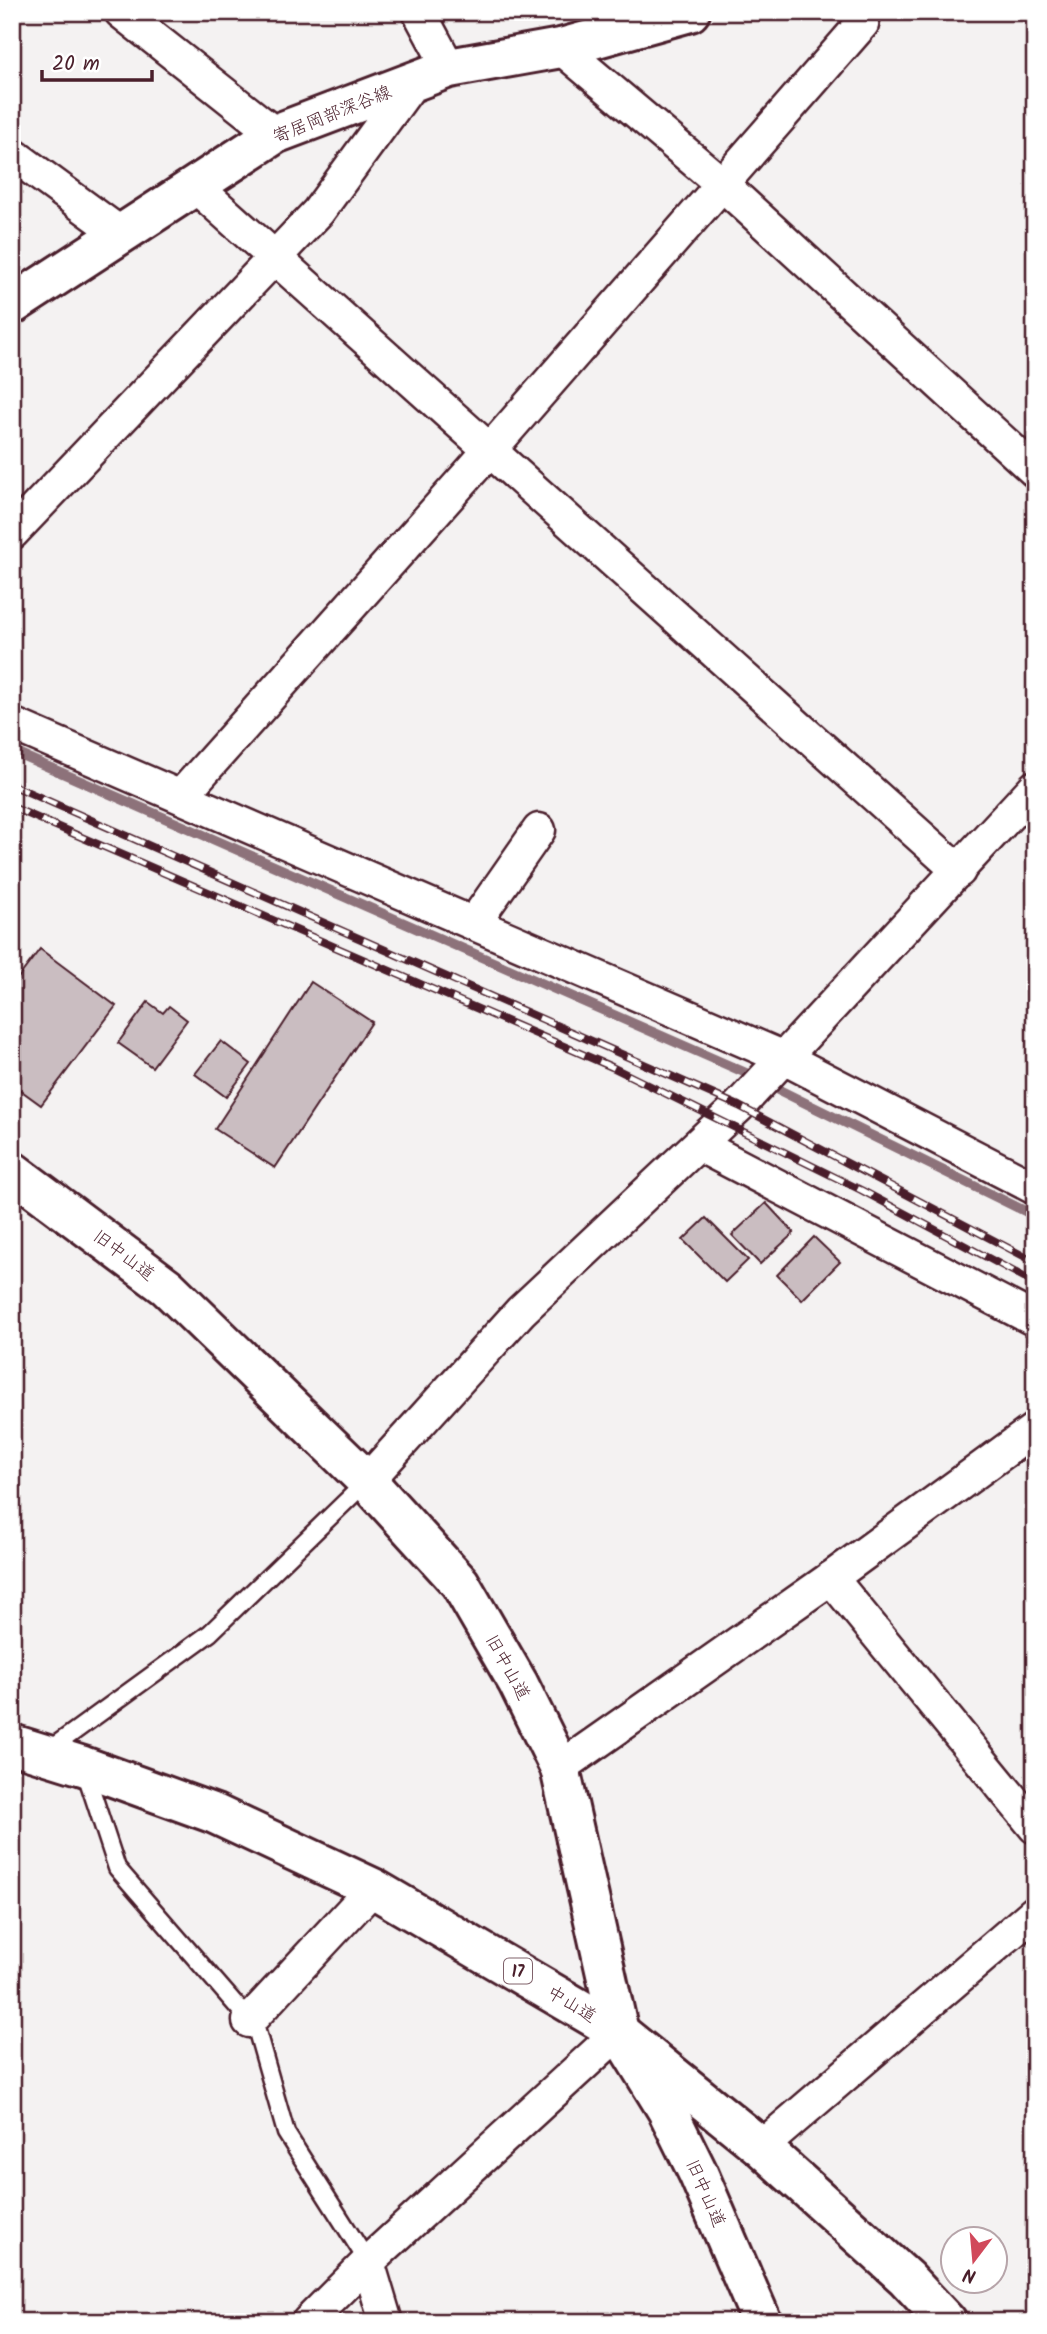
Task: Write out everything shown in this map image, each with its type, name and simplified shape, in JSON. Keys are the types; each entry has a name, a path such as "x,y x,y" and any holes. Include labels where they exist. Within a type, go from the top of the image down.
{"main road":[{"name":"寄居岡部深谷線","path":"12,305 275,134 449,68 561,48 690,12"},
{"name":"旧中山道","path":"12,1171 167,1287 367,1481 460,1583 518,1683 560,1768 619,2032 667,2110 698,2172 762,2322"},
{"name":"中山道","path":"28,1749 215,1814 373,1888 619,2032 761,2147 906,2278 947,2322"}],"street":[{"path":"121,12 275,134"},
{"path":"419,12 449,68"},
{"path":"181,796 490,450 862,24 857,12"},
{"path":"561,48 722,184 1035,471"},
{"path":"12,533 318,212 413,82"},
{"path":"12,154 121,234"},
{"path":"195,186 959,871"},
{"path":"12,724 782,1056 1035,1188"},
{"path":"367,1481 521,1311 739,1106 782,1056 959,871 1035,787"},
{"path":"474,923 539,830"},
{"path":"699,1144 1035,1320"},
{"path":"560,1768 831,1578 1035,1429"},
{"path":"831,1578 1035,1827"},
{"path":"249,2021 373,1888"},
{"path":"761,2147 1035,1912"},
{"path":"308,2322 368,2262 619,2032"},
{"path":"368,2262 386,2322"}],"lane":[{"path":"28,1749 210,1633 367,1481"},
{"path":"83,1766 117,1868 256,2028 286,2133 368,2262"}],"building":[{"path":"40,949 116,1006 41,1105 12,1084 12,986"},
{"path":"311,982 372,1022 275,1168 215,1129"},
{"path":"148,1002 163,1013 169,1006 187,1020 152,1067 118,1043"},
{"path":"221,1041 251,1064 226,1097 195,1074"},
{"path":"766,1203 794,1233 760,1264 732,1235"},
{"path":"706,1218 748,1260 725,1282 683,1240"},
{"path":"814,1237 840,1262 802,1300 777,1275"}],"waterway":[{"path":"12,751 746,1073"},
{"path":"775,1088 1035,1216"}],"railway":[{"path":"12,785 739,1106 1035,1262"},
{"path":"12,807 612,1067 861,1190 1035,1283"}]}
